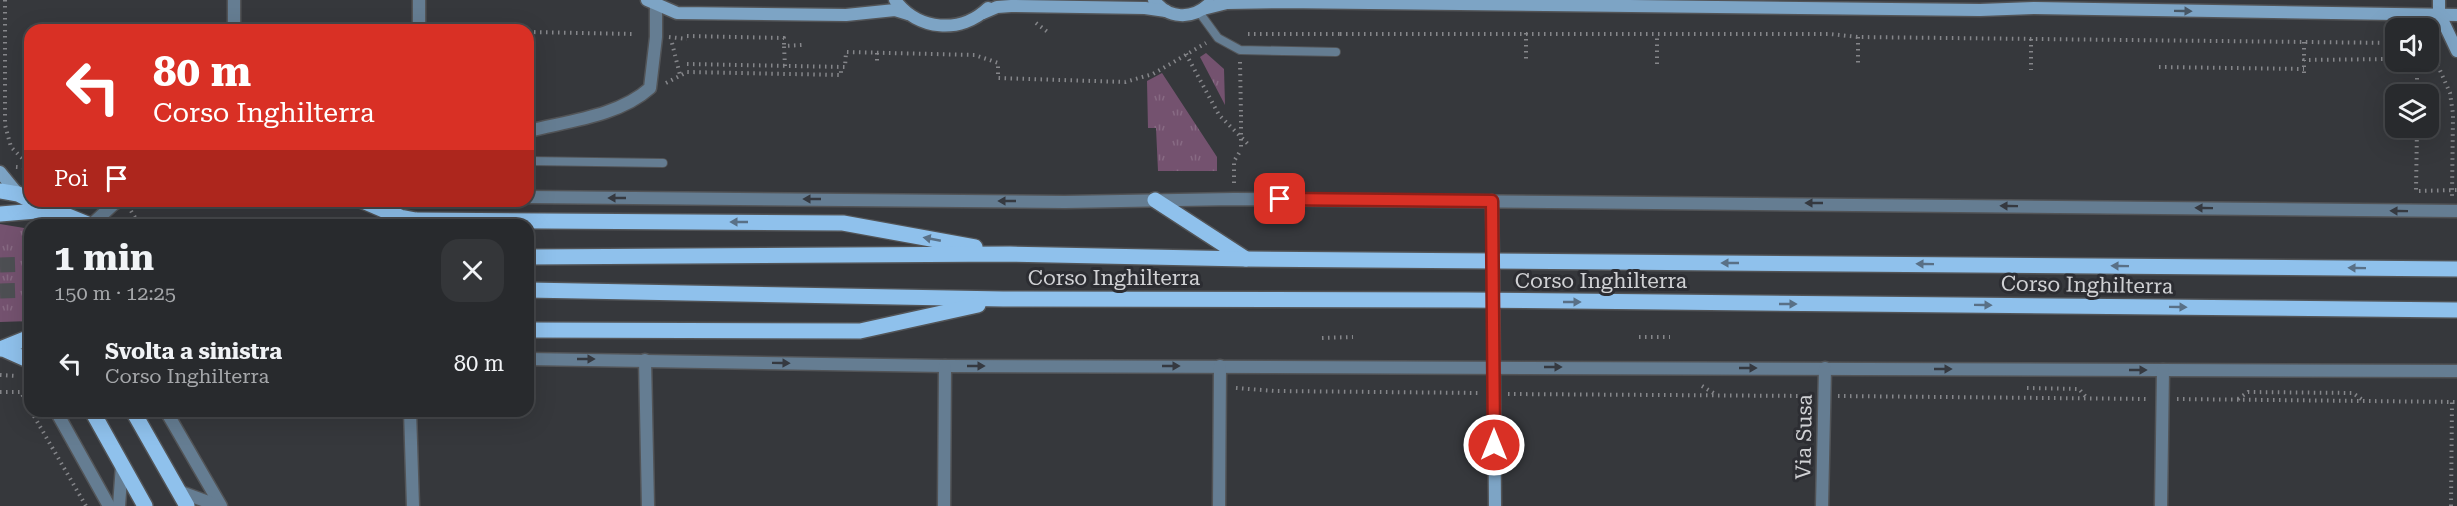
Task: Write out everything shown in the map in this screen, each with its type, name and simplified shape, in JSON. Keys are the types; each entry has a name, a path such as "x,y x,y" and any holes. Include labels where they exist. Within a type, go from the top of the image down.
{"main road":[{"path":"0,191 24,197"},
{"path":"1155,200 1246,259"},
{"path":"42,207 80,219"},
{"path":"377,207 400,217 416,219"},
{"path":"0,214 48,210"},
{"path":"534,221 843,223 1010,254"},
{"name":"Corso Inghilterra","path":"534,257 1010,254 1246,259 2457,269"},
{"name":"Corso Inghilterra","path":"534,290 1003,300 1493,301 2457,310"},
{"path":"534,330 860,332 1003,300"},
{"path":"1,349 24,339"},
{"path":"1,349 24,366"},
{"path":"95,417 145,506"},
{"path":"136,417 187,506"}],"street":[{"path":"234,0 234,24"},
{"path":"419,0 419,24"},
{"path":"982,13 995,0"},
{"path":"1154,0 1166,11"},
{"path":"2439,0 2439,13 2457,51"},
{"path":"653,1 677,14 846,15 895,10 931,24 948,26 965,22 997,7 1144,8 1182,16 1204,7 1227,3 1283,1 1785,3 2457,15"},
{"path":"534,129 620,107 656,88 653,1"},
{"path":"895,1 908,14"},
{"path":"0,172 24,196"},
{"path":"534,197 1065,202 1492,201 2455,211"},
{"path":"1492,201 1495,506"},
{"path":"98,219 111,207"},
{"path":"534,359 945,366 2457,371"},
{"path":"645,360 648,506"},
{"path":"944,506 945,366"},
{"path":"1219,506 1220,366"},
{"name":"Via Susa","path":"1822,506 1825,368"},
{"path":"2161,506 2163,370"},
{"path":"59,417 109,506"},
{"path":"169,417 220,506"},
{"path":"410,417 412,506"},
{"path":"119,506 122,465"},
{"path":"178,491 220,506"}],"lane":[{"path":"1204,7 1218,38 1240,50 1336,52"},
{"path":"534,161 663,163"},
{"path":"0,181 24,197"}],"path":[{"path":"5,0 4,125 11,147 24,160"},
{"path":"2391,13 2391,18"},
{"path":"1033,21 1048,33"},
{"path":"534,32 633,34"},
{"path":"1234,186 1234,161 1241,150 1240,34 1340,37 1526,33 1830,34 1858,37 2385,43"},
{"path":"1526,33 1526,63"},
{"path":"1657,35 1657,64"},
{"path":"662,37 784,38 784,66"},
{"path":"671,37 680,75"},
{"path":"1858,37 1858,68"},
{"path":"687,64 846,67 846,52 975,55 998,63 998,78 1125,82 1153,74 1218,38"},
{"path":"2031,39 2031,70"},
{"path":"2159,67 2304,71 2304,42"},
{"path":"784,46 802,45"},
{"path":"877,53 878,62"},
{"path":"1186,54 1219,115 1248,144"},
{"path":"2304,60 2385,60"},
{"path":"656,88 669,79 687,72 841,75 841,67"},
{"path":"2439,67 2450,93 2453,114 2451,190 2455,211"},
{"path":"2417,138 2416,191 2457,190"},
{"path":"1322,338 1353,337"},
{"path":"1639,337 1670,337"},
{"path":"0,375 24,370"},
{"path":"1337,383 1337,392"},
{"path":"1220,386 1275,391 1337,392 2454,402 2451,506"},
{"path":"1705,386 1716,395"},
{"path":"1275,391 1280,387"},
{"path":"1394,388 1399,392"},
{"path":"2027,388 2079,389 2087,399"},
{"path":"0,392 21,393 24,398"},
{"path":"2237,400 2248,392 2353,393 2365,401"},
{"path":"2301,400 2302,393"},
{"path":"35,417 86,506"}],"green space":[{"path":"1206,53 1224,69 1225,105 1200,57"},
{"path":"1162,73 1217,157 1217,171 1158,171 1156,128 1148,128 1147,81"},
{"path":"0,224 24,228 24,321 0,322"}],"tunnel":[{"path":"0,265 24,264"},
{"path":"0,291 24,290"}],"route":[{"path":"1280,199 1492,201 1494,445"}]}
